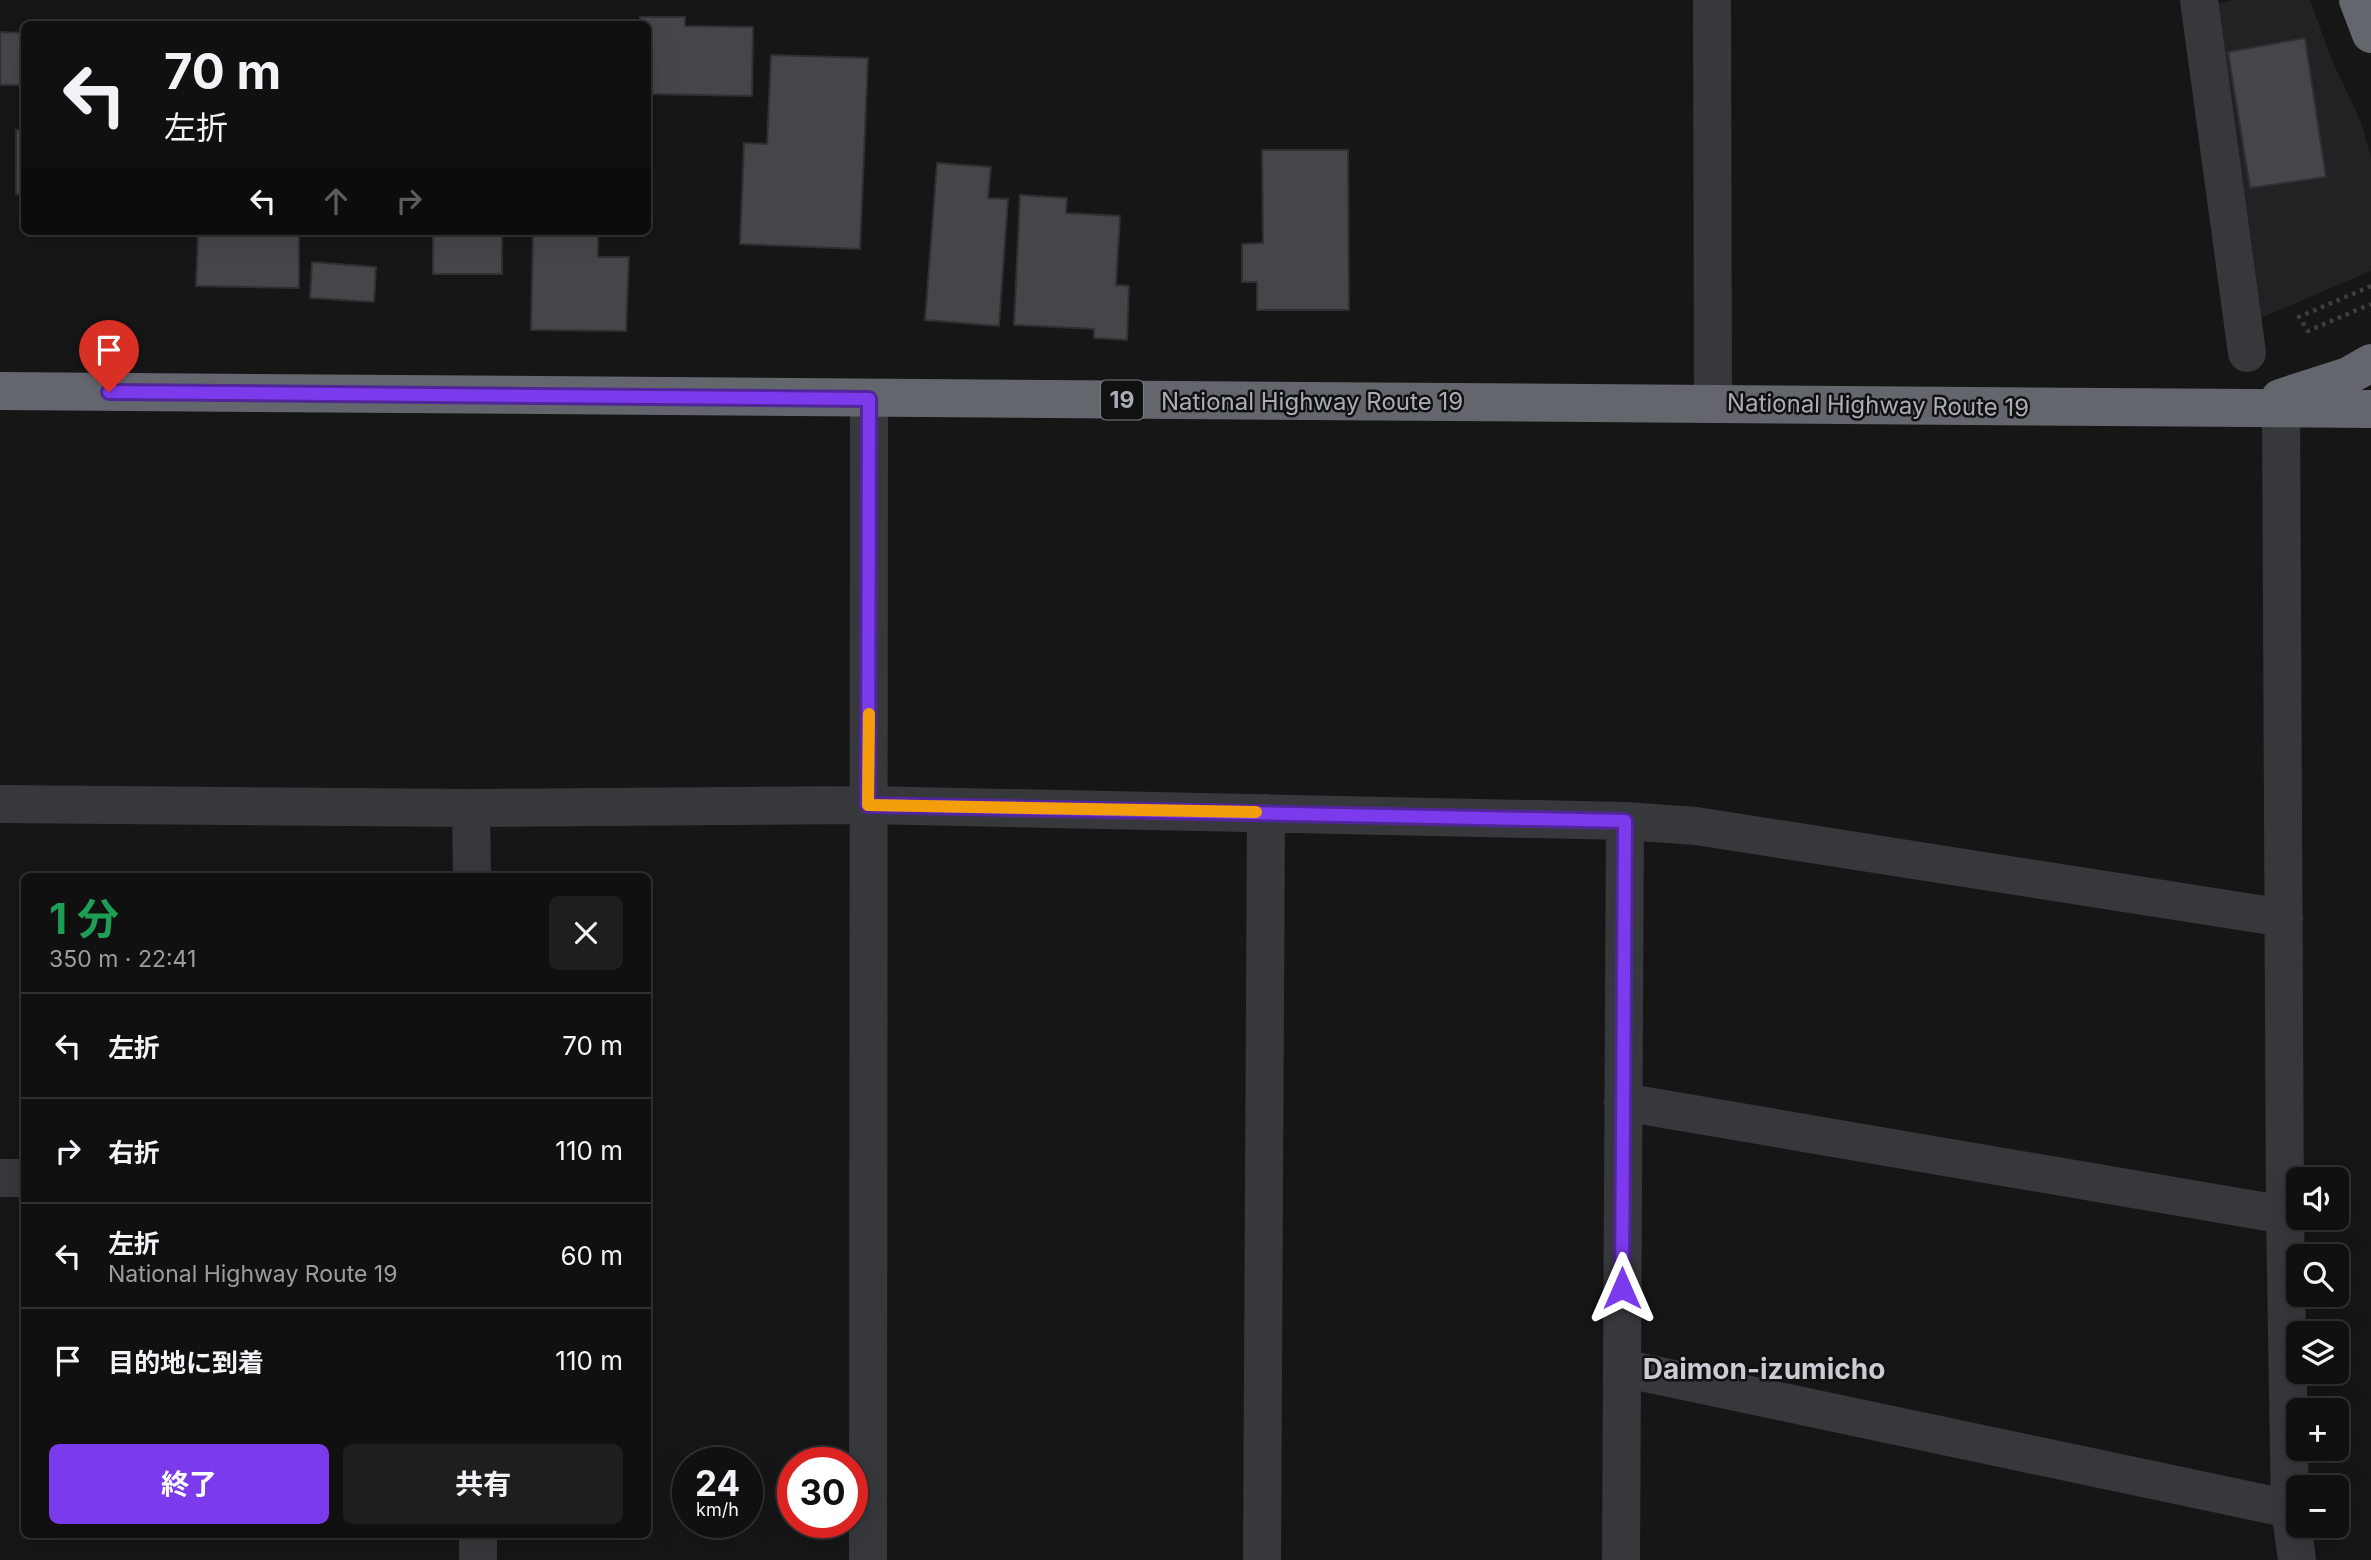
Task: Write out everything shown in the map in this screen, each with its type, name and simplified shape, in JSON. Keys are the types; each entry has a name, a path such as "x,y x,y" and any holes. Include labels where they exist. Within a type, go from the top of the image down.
{"highway":[{"path":"2358,0 2371,34"},
{"path":"2262,409 2348,376 2371,363"},
{"name":"National Highway Route 19","path":"0,391 2371,409"}],"street":[{"path":"1712,0 1713,404"},
{"path":"2199,0 2247,353"},
{"path":"868,1560 869,399"},
{"path":"2262,409 2284,918 2289,1475"},
{"path":"0,804 471,808 868,805 1625,821 1696,826 2284,918"},
{"path":"471,808 472,873"},
{"path":"1262,1560 1266,813"},
{"path":"1621,1560 1625,821"},
{"path":"1623,1102 2285,1215"},
{"path":"0,1178 21,1178"},
{"path":"1622,1368 2286,1508"},
{"path":"478,1538 478,1560"},
{"path":"2294,1538 2297,1560"}],"path":[{"path":"2371,286 2299,317 2308,331 2371,304"}],"shaded area":[{"path":"2235,0 2310,0 2331,58 2361,122 2371,158 2371,271 2256,320 2218,4"}],"building":[{"path":"640,17 685,17 685,26 753,27 752,96 651,94 651,21 640,21"},
{"path":"0,32 21,33 21,85 0,85"},
{"path":"2305,38 2326,177 2250,188 2228,52"},
{"path":"771,55 868,58 860,249 740,244 744,143 767,144"},
{"path":"16,130 21,130 21,194 16,194"},
{"path":"1262,150 1348,150 1349,310 1257,310 1257,282 1242,282 1242,244 1263,243"},
{"path":"937,163 991,167 988,198 1008,199 999,326 925,320"},
{"path":"1020,195 1067,198 1066,213 1120,216 1116,285 1129,286 1127,340 1094,338 1094,329 1014,325"},
{"path":"198,235 299,235 299,288 196,286"},
{"path":"433,235 502,235 502,274 433,274"},
{"path":"533,235 598,235 598,257 629,257 626,331 531,330"},
{"path":"312,262 376,267 374,302 310,298"}],"slow traffic":[{"path":"869,714 868,805 1256,812"}],"district":[{"name":"Daimon-izumicho","path":"1764,1369"}],"route":[{"path":"109,392 869,399 868,805 1625,821 1622,1288"}]}
